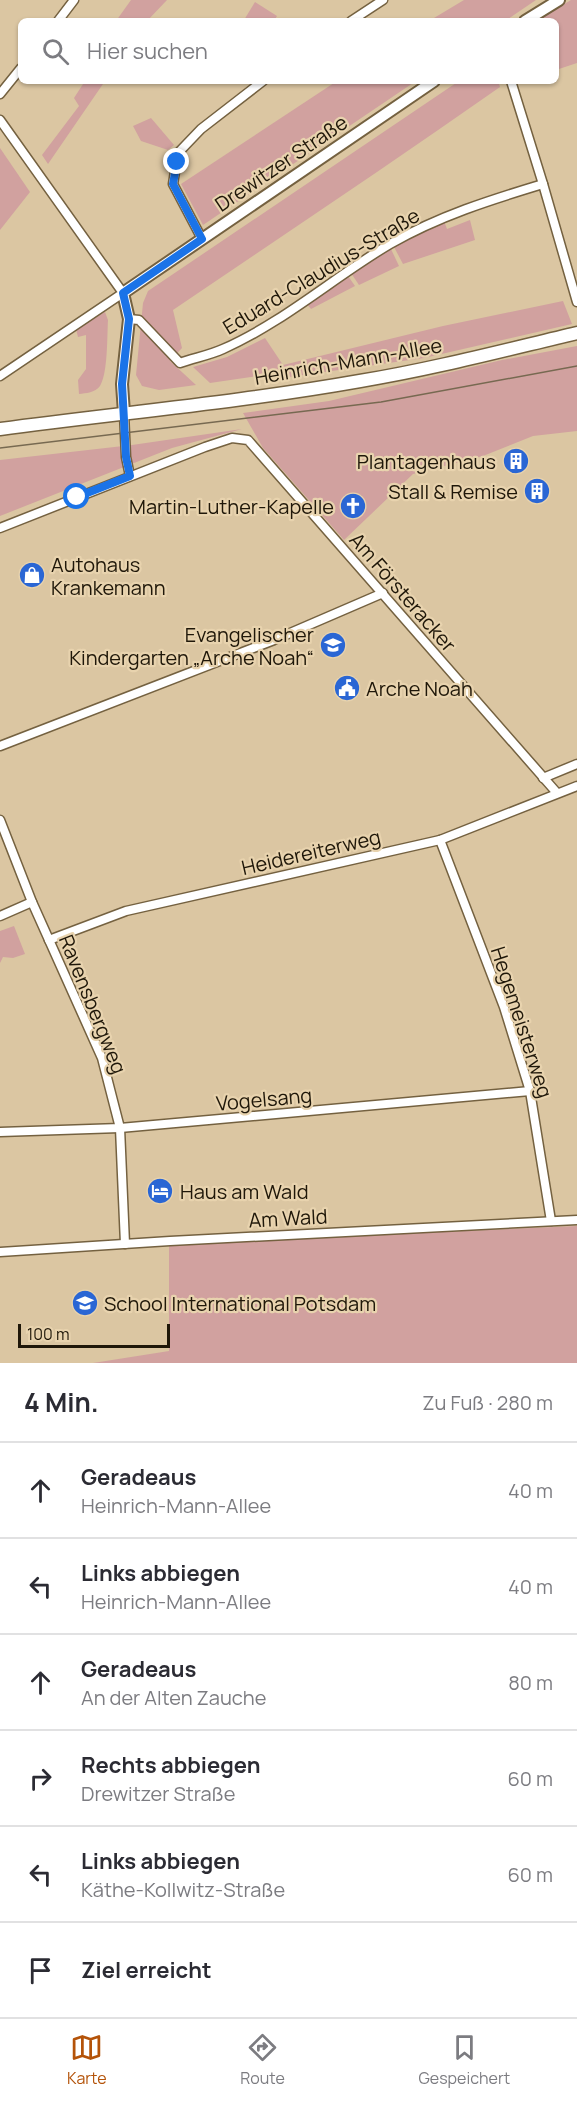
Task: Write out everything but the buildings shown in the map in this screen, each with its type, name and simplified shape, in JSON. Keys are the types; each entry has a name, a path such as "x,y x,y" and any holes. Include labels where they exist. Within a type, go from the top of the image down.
{"main road":[{"name":"Heinrich-Mann-Allee","path":"0,429 258,397 357,382 443,365 577,333"}],"street":[{"path":"60,18 74,0"},
{"path":"356,18 383,0"},
{"path":"530,18 559,0"},
{"path":"0,94 18,72"},
{"path":"202,239 173,184 178,153 201,129 259,84"},
{"name":"Drewitzer Straße","path":"0,376 430,84"},
{"path":"512,84 577,302"},
{"path":"0,120 123,293 129,319 122,384 126,457 130,476 0,528"},
{"name":"Eduard-Claudius-Straße","path":"129,319 139,320 180,363 222,349 266,327 391,244 443,217 543,184"},
{"name":"Am Försteracker","path":"130,476 232,438 248,440 557,793"},
{"path":"0,746 274,640 382,593"},
{"path":"543,778 577,764"},
{"name":"Heidereiterweg","path":"49,940 126,911 440,840 577,786"},
{"name":"Ravensbergweg","path":"0,820 32,902 102,1058 120,1128 125,1244"},
{"name":"Hegemeisterweg","path":"440,840 504,1007 531,1091 551,1221"},
{"path":"0,916 32,902"},
{"name":"Vogelsang","path":"0,1132 120,1128 531,1091"},
{"name":"Am Wald","path":"0,1252 577,1220"}],"shaded area":[{"path":"131,0 167,0 150,18 118,18"},
{"path":"464,0 536,0 509,18 434,18"},
{"path":"571,0 577,0 577,63 559,69 559,18 541,18"},
{"path":"255,2 277,16 276,18 245,18"},
{"path":"83,84 103,84 48,164 42,155 79,106 74,98"},
{"path":"332,84 412,84 203,225 181,184"},
{"path":"455,84 499,84 500,87 173,310 182,348 170,361 196,385 159,390 142,386 136,375 143,303 148,291"},
{"path":"151,118 174,145 168,150 141,141 133,126"},
{"path":"0,148 30,192 0,230"},
{"path":"470,220 475,240 403,264 394,247 444,221 447,229"},
{"path":"391,249 399,266 359,285 351,273"},
{"path":"348,276 355,286 311,309 307,304"},
{"path":"563,301 572,324 424,358 268,380 264,375 210,383 193,367 227,357 265,338 283,365 443,326"},
{"path":"105,312 108,320 103,380 96,390 79,394 78,380 86,369 86,335 78,337 76,329"},
{"path":"577,346 577,431 533,436 483,456 413,474 344,540 263,448 243,413 329,401 502,360"},
{"path":"242,429 172,448 0,516 0,460 132,445"},
{"path":"14,926 25,954 13,958 3,957 0,963 0,931"},
{"path":"577,1226 577,1363 93,1363 169,1351 169,1244"}],"tram line":[{"path":"0,448 381,402 577,366"}],"place":[{"name":"Plantagenhaus","path":"516,461"},
{"name":"Stall & Remise","path":"537,491"},
{"name":"Martin-Luther-Kapelle","path":"353,506"},
{"name":"Autohaus Krankemann","path":"32,575"},
{"name":"Evangelischer Kindergarten „Arche Noah“","path":"333,645"},
{"name":"Arche Noah","path":"347,688"},
{"name":"Haus am Wald","path":"160,1191"},
{"name":"School International Potsdam","path":"85,1303"}],"route":[{"path":"77,497 130,476 126,457 122,384 129,312 123,293 202,239 173,184 177,162"}]}
